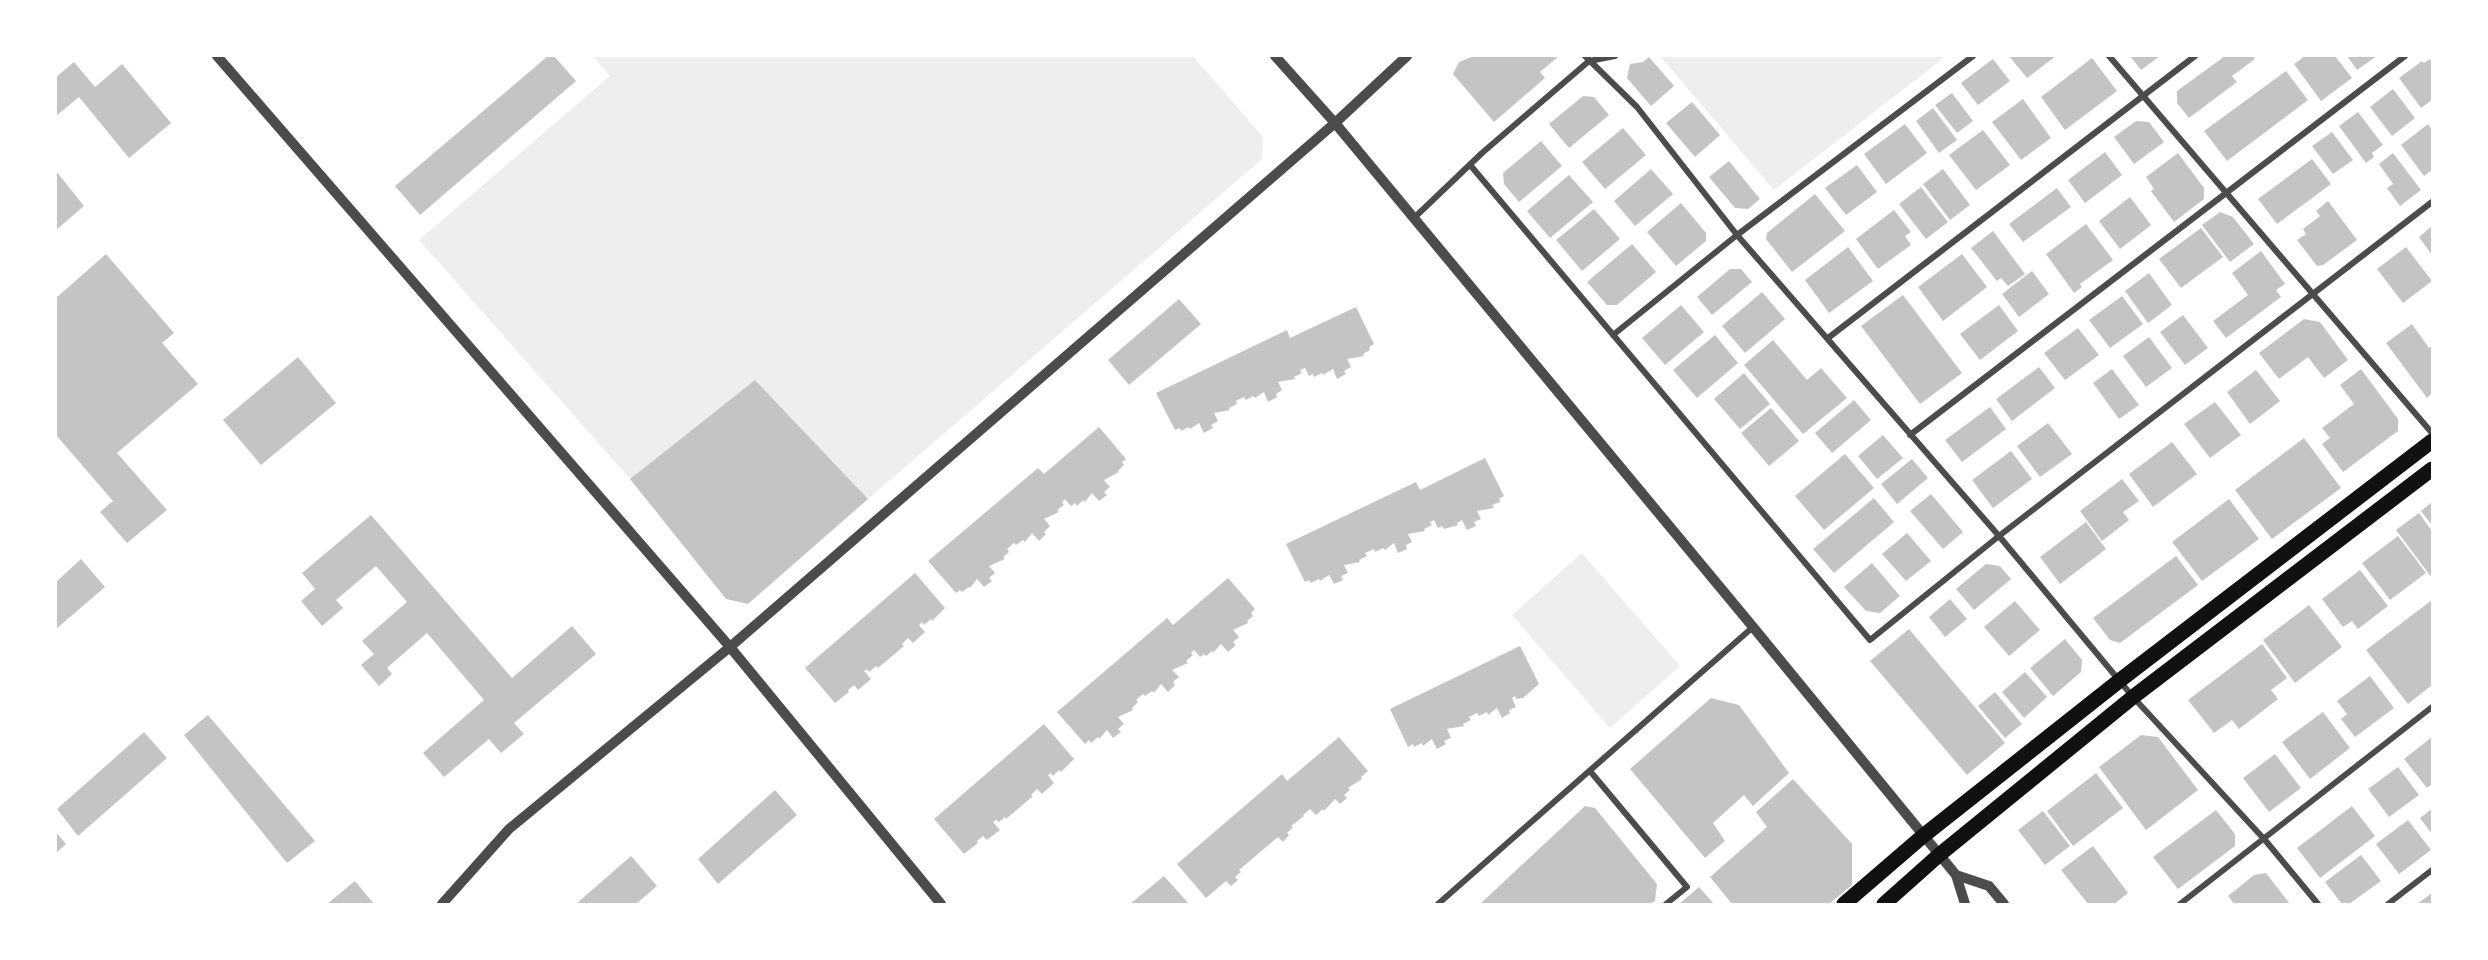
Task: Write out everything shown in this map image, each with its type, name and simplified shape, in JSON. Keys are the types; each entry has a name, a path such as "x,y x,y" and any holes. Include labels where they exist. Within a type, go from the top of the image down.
{"main road":[{"path":"1844,904 1923,836 2119,681 2433,441"},
{"path":"1884,904 1939,855 2133,697 2433,469"}],"street":[{"path":"217,56 730,648 941,904"},
{"path":"1275,56 1335,123 1414,218 1754,627 1956,875 1965,904"},
{"path":"442,904 509,828 730,648 1335,123 1407,56"},
{"path":"1414,218 1587,58 1615,56"},
{"path":"1613,335 1737,235 1973,56"},
{"path":"2109,56 2433,433"},
{"path":"1828,338 2195,56"},
{"path":"1910,435 2404,56"},
{"path":"1587,58 1637,107 1737,235 1999,536 2119,681 2265,840 2318,904"},
{"path":"1471,166 1870,640 1999,536 2433,202"},
{"path":"1438,904 1754,627"},
{"path":"2180,904 2433,707"},
{"path":"1590,771 1687,887 1666,904"},
{"path":"2388,904 2433,870"},
{"path":"1956,875 1989,886 2004,904"}],"shaded area":[{"path":"593,56 1193,56 1263,137 1262,159 868,499 755,380 630,479 419,240 610,76"},
{"path":"1660,56 1946,56 1774,190"},
{"path":"1582,553 1680,666 1610,728 1512,615"}],"building":[{"path":"548,56 554,56 576,81 420,215 395,186"},
{"path":"1474,56 1559,56 1540,72 1545,78 1494,122 1453,74 1459,62"},
{"path":"2009,56 2056,56 2027,78"},
{"path":"2130,56 2160,56 2141,70"},
{"path":"2225,56 2253,56 2255,59 2232,76 2237,82 2189,118 2177,103 2177,91"},
{"path":"2305,56 2335,56 2352,78 2321,101 2294,64"},
{"path":"2347,56 2377,56 2357,70"},
{"path":"1649,57 1674,86 1651,106 1627,78 1630,64 1643,62"},
{"path":"2092,58 2117,91 2065,130 2041,97"},
{"path":"1993,59 2010,81 1978,105 1961,83"},
{"path":"2430,59 2432,63 2432,100 2421,108 2399,78 2422,61 2424,63"},
{"path":"74,62 95,87 122,64 171,123 129,158 79,97 56,116 56,77"},
{"path":"2286,71 2308,100 2227,161 2204,131"},
{"path":"2393,89 2415,118 2392,136 2370,107"},
{"path":"1952,93 1973,121 1957,133 1935,105"},
{"path":"1583,96 1594,97 1609,115 1569,148 1549,124"},
{"path":"2023,99 2051,138 2021,160 1992,122"},
{"path":"1692,102 1720,135 1695,157 1666,123"},
{"path":"1933,108 1957,140 1939,153 1916,121"},
{"path":"2358,112 2383,145 2372,153 2374,157 2366,163 2339,126"},
{"path":"2136,121 2149,122 2164,142 2134,164 2114,137"},
{"path":"1905,124 1927,153 1886,184 1864,154"},
{"path":"2428,124 2432,130 2432,170 2424,176 2401,145"},
{"path":"1623,128 1646,155 1605,189 1582,162"},
{"path":"1983,130 2010,165 1976,190 1949,155"},
{"path":"2332,132 2353,160 2333,174 2312,146"},
{"path":"1541,141 1562,166 1519,202 1504,184 1503,173"},
{"path":"2105,152 2122,175 2085,203 2068,180"},
{"path":"2178,153 2204,188 2204,199 2174,222 2151,191 2154,189 2146,177"},
{"path":"2393,153 2421,190 2400,206 2387,188 2393,184 2379,164"},
{"path":"2312,159 2331,184 2277,224 2258,199"},
{"path":"1729,161 1760,199 1748,209 1735,208 1709,177"},
{"path":"1857,165 1877,192 1846,215 1825,188"},
{"path":"1651,169 1673,194 1635,226 1614,201"},
{"path":"1943,169 1970,205 1950,220 1923,184"},
{"path":"56,171 84,206 56,230"},
{"path":"1569,175 1593,202 1550,238 1527,211"},
{"path":"1921,187 1948,222 1926,239 1899,204"},
{"path":"2057,188 2071,207 2023,242 2009,224"},
{"path":"1815,194 1845,231 1792,272 1766,239 1767,233"},
{"path":"2130,197 2151,225 2120,249 2099,221"},
{"path":"2328,201 2357,240 2323,265 2317,266 2297,240 2306,234 2303,229 2320,216 2316,211"},
{"path":"1681,203 1706,233 1706,241 1676,266 1647,232"},
{"path":"1594,209 1620,239 1582,271 1556,240"},
{"path":"1894,210 1911,232 1905,236 1911,245 1878,269 1856,239"},
{"path":"2220,212 2233,217 2254,244 2230,262 2202,225"},
{"path":"2086,224 2113,260 2080,284 2082,287 2074,293 2046,254"},
{"path":"2432,226 2432,255 2419,237"},
{"path":"2201,228 2223,257 2181,288 2159,259"},
{"path":"1993,231 2025,274 2008,286 2001,278 1997,281 1971,248"},
{"path":"1632,244 1656,272 1617,305 1607,305 1587,282"},
{"path":"1848,247 1873,281 1829,313 1805,280"},
{"path":"2406,247 2432,281 2403,303 2377,269"},
{"path":"2261,251 2285,284 2276,290 2281,297 2226,338 2213,321 2248,295 2232,273"},
{"path":"106,254 174,333 162,343 198,384 117,453 167,510 127,543 100,512 113,501 56,435 56,298"},
{"path":"1962,254 1987,287 1943,321 1918,287"},
{"path":"1730,269 1741,269 1752,282 1712,315 1697,297"},
{"path":"2032,271 2049,294 2019,317 2002,294"},
{"path":"2149,273 2172,305 2148,323 2125,291"},
{"path":"1762,292 1785,319 1745,353 1722,326"},
{"path":"1903,295 1962,373 1920,404 1861,326"},
{"path":"2122,296 2143,324 2110,348 2089,320"},
{"path":"1179,299 1201,324 1129,385 1108,360"},
{"path":"1681,305 1704,332 1665,365 1642,338"},
{"path":"1999,305 2018,331 1980,360 1960,334"},
{"path":"1356,307 1374,344 1363,354 1364,356 1347,359 1351,367 1344,371 1346,374 1337,379 1333,369 1314,377 1313,374 1309,376 1305,368 1300,370 1302,373 1294,377 1295,379 1278,382 1282,390 1276,394 1277,397 1268,402 1264,392 1255,398 1253,396 1246,400 1244,397 1236,401 1237,404 1229,408 1230,410 1214,413 1218,421 1211,425 1213,428 1204,433 1199,423 1190,429 1189,427 1181,431 1180,428 1175,430 1156,393 1287,330 1290,338"},
{"path":"2183,315 2208,348 2185,365 2160,332"},
{"path":"2304,319 2320,322 2348,360 2324,378 2308,357 2279,379 2259,353"},
{"path":"2412,324 2429,348 2432,346 2432,393 2427,398 2386,343"},
{"path":"2078,328 2099,355 2065,380 2044,353"},
{"path":"1715,335 1738,363 1697,398 1673,370"},
{"path":"2149,337 2172,368 2146,387 2123,356"},
{"path":"1773,340 1807,380 1821,368 1847,398 1803,434 1744,365"},
{"path":"298,357 336,403 261,465 223,420"},
{"path":"2039,367 2055,388 2012,421 1996,399"},
{"path":"2112,369 2139,405 2119,419 2093,383"},
{"path":"2361,369 2398,419 2398,431 2343,472 2322,444 2330,438 2322,428 2354,404 2340,385"},
{"path":"2256,370 2280,401 2250,424 2227,392"},
{"path":"1744,373 1770,404 1740,429 1714,399"},
{"path":"755,380 868,499 748,604 726,599 630,479"},
{"path":"1854,400 1871,420 1832,453 1815,433"},
{"path":"2215,402 2241,435 2210,458 2184,424"},
{"path":"1990,407 2006,429 1962,462 1945,440"},
{"path":"1771,408 1799,441 1769,466 1741,433"},
{"path":"2048,423 2072,454 2040,477 2017,446"},
{"path":"1099,427 1126,459 1122,462 1124,465 1119,472 1104,480 1110,487 1104,492 1107,495 1099,501 1092,493 1085,502 1083,500 1077,506 1075,503 1071,506 1065,499 1062,502 1064,505 1057,510 1059,512 1044,519 1050,526 1039,541 1032,533 1025,542 1023,540 1016,545 1014,543 1007,549 1009,552 1003,557 1005,559 989,566 995,573 989,578 992,581 984,587 977,579 970,588 956,593 928,561 1038,468 1044,474"},
{"path":"1883,435 1903,458 1877,479 1858,456"},
{"path":"2304,438 2341,488 2272,539 2235,490"},
{"path":"2172,442 2197,474 2153,507 2129,474"},
{"path":"2011,451 2032,479 1993,508 1972,480"},
{"path":"1845,454 1874,488 1824,530 1795,496"},
{"path":"1485,458 1504,496 1499,499 1500,502 1492,505 1494,508 1477,511 1481,519 1474,522 1476,526 1467,530 1462,520 1457,523 1458,525 1444,529 1442,526 1438,528 1434,520 1430,522 1432,525 1424,529 1425,531 1408,534 1412,542 1406,545 1407,549 1398,553 1394,543 1385,550 1383,548 1375,552 1374,549 1365,553 1367,556 1359,560 1360,562 1344,565 1348,573 1341,576 1343,580 1334,584 1329,575 1320,581 1319,579 1311,583 1309,580 1305,582 1286,544 1416,482 1420,490"},
{"path":"1912,459 1928,478 1897,504 1881,484"},
{"path":"2122,479 2139,501 2123,512 2129,520 2102,541 2080,511"},
{"path":"1931,494 1963,532 1943,549 1910,511"},
{"path":"1874,498 1894,522 1834,573 1813,549"},
{"path":"2229,499 2259,539 2202,581 2172,542"},
{"path":"2432,502 2432,525 2421,511"},
{"path":"2419,513 2432,531 2432,578 2396,530"},
{"path":"371,515 512,678 572,626 596,654 514,723 524,734 501,753 489,739 444,777 423,753 484,700 427,633 387,668 392,674 379,686 361,665 374,654 362,641 407,602 376,566 336,600 343,608 322,626 301,601 315,589 302,573"},
{"path":"2086,522 2106,549 2060,584 2040,557"},
{"path":"1907,533 1931,561 1906,581 1882,554"},
{"path":"2398,536 2426,573 2390,600 2362,563"},
{"path":"2176,556 2198,585 2120,643 2110,640 2093,618"},
{"path":"81,559 105,587 56,629 56,582"},
{"path":"1872,563 1900,596 1880,613 1866,611 1844,587"},
{"path":"1986,564 2000,566 2011,579 1974,610 1956,589"},
{"path":"2360,570 2388,606 2358,629 2352,621 2343,627 2322,599"},
{"path":"915,573 945,608 932,621 931,619 924,625 922,622 919,625 925,632 913,643 908,638 902,644 904,646 878,668 876,666 869,672 867,669 864,671 871,679 858,690 854,685 835,703 805,668"},
{"path":"1228,578 1255,609 1248,623 1233,630 1239,637 1233,642 1236,645 1228,652 1221,644 1214,652 1200,657 1194,650 1191,653 1193,655 1186,661 1188,663 1172,670 1179,677 1173,682 1175,685 1168,692 1161,684 1154,693 1152,691 1145,696 1143,694 1136,700 1138,702 1132,708 1133,710 1118,717 1124,724 1118,729 1121,732 1113,738 1107,730 1099,739 1098,737 1091,743 1089,740 1085,744 1057,712 1167,618 1173,625"},
{"path":"1950,599 1967,619 1945,637 1929,617"},
{"path":"2432,600 2432,685 2408,704 2366,650"},
{"path":"2015,601 2040,630 2009,656 1984,627"},
{"path":"2309,605 2342,647 2295,683 2263,640"},
{"path":"1909,629 2005,743 1967,775 1870,661"},
{"path":"2065,639 2082,660 2081,672 2053,696 2030,668"},
{"path":"2262,644 2287,678 2271,690 2278,699 2239,729 2232,720 2214,733 2188,700"},
{"path":"1520,646 1539,684 1523,698 1516,699 1515,696 1512,698 1516,707 1509,710 1510,713 1502,718 1497,708 1488,715 1487,712 1479,716 1477,713 1469,717 1471,720 1463,724 1464,726 1447,729 1451,738 1444,741 1446,744 1437,749 1432,739 1423,746 1422,743 1408,747 1390,709"},
{"path":"2025,672 2047,697 2024,718 2002,692"},
{"path":"2370,676 2394,708 2355,737 2341,719 2347,714 2337,701"},
{"path":"1995,692 2022,724 2005,738 1978,706"},
{"path":"1711,698 1739,705 1789,773 1753,806 1744,795 1713,823 1725,841 1705,858 1630,769"},
{"path":"2323,712 2350,748 2310,779 2282,742"},
{"path":"208,715 315,841 287,863 184,735"},
{"path":"1044,724 1074,759 1061,772 1059,770 1053,776 1051,773 1048,775 1054,783 1042,794 1037,789 1031,795 1033,796 1006,819 1005,817 999,822 996,820 993,822 1000,830 987,840 983,836 964,854 934,819"},
{"path":"144,732 167,758 78,836 57,809"},
{"path":"2141,735 2158,737 2198,790 2146,830 2099,767"},
{"path":"1339,737 1368,771 1361,777 1362,779 1348,788 1350,790 1344,795 1347,798 1340,804 1335,799 1324,811 1323,809 1316,815 1310,809 1291,826 1293,827 1287,833 1289,835 1283,842 1278,837 1239,870 1241,872 1235,877 1238,880 1231,886 1226,881 1206,898 1177,864 1282,774 1287,781"},
{"path":"2432,737 2432,784 2427,788 2404,759"},
{"path":"2275,754 2301,788 2269,812 2243,778"},
{"path":"2398,767 2419,795 2389,817 2368,789"},
{"path":"2096,773 2123,808 2073,846 2047,811"},
{"path":"1793,779 1852,844 1852,885 1829,904 1732,904 1710,877 1767,827 1756,812"},
{"path":"775,790 797,815 718,884 698,859"},
{"path":"1585,806 1595,808 1657,884 1655,901 1650,904 1480,904"},
{"path":"2352,806 2375,836 2320,878 2297,848"},
{"path":"2432,809 2432,834 2420,818"},
{"path":"2216,810 2235,834 2235,846 2178,889 2153,857"},
{"path":"2043,811 2070,846 2045,865 2018,830"},
{"path":"2408,820 2431,850 2399,874 2376,844"},
{"path":"56,832 66,844 56,853"},
{"path":"2093,846 2128,893 2114,904 2088,904 2061,870"},
{"path":"2361,855 2381,881 2349,904 2342,904 2325,882"},
{"path":"631,856 657,886 636,904 576,904"},
{"path":"2266,873 2290,904 2234,904 2228,896 2254,875"},
{"path":"1164,876 1189,904 1130,904"},
{"path":"355,881 374,904 327,904"},
{"path":"1699,887 1714,904 1679,904"},
{"path":"2432,893 2432,904 2417,904"}]}
